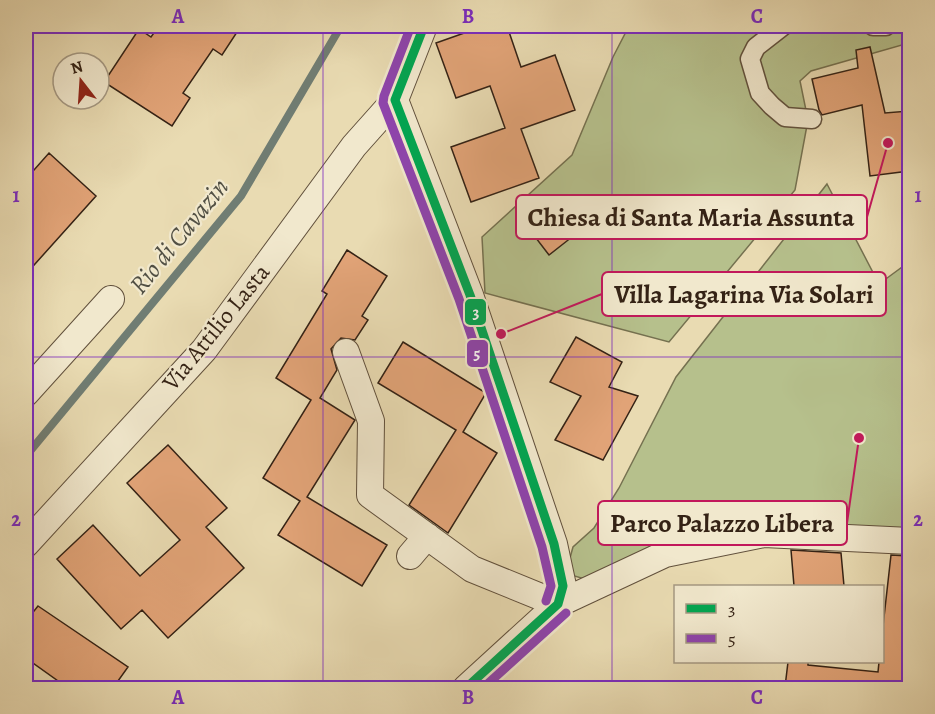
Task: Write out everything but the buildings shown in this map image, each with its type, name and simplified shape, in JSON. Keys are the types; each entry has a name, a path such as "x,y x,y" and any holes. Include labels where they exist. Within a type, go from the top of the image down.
{"street":[{"path":"424,26 395,100 470,295 554,544 563,586 558,604"},
{"path":"783,26 756,47 750,59 760,93 785,117 812,118"},
{"path":"873,26 886,26"},
{"name":"Via Attilio Lasta","path":"26,544 204,350 354,146 395,100"},
{"path":"26,393 111,299"},
{"path":"346,352 371,421 370,495 472,569 558,604"},
{"path":"466,688 558,604 665,554 765,534 909,541"},
{"path":"410,556 427,537"}],"green space":[{"path":"629,26 909,26 909,43 811,71 800,81 808,120 795,190 669,342 485,293 482,237 572,155 613,57"},
{"path":"827,184 879,284 909,262 909,533 829,526 588,580 571,575 568,565 573,547 594,528 619,488 676,377"}],"waterway":[{"name":"Rio di Cavazin","path":"26,456 241,196 341,26"}],"transit line":[{"name":"5","path":"411,26 383,103 459,299 542,547 551,586 546,601"},
{"name":"3","path":"424,26 395,100 470,295 554,544 563,586 558,604"},
{"name":"3","path":"466,688 558,604"},
{"name":"5","path":"483,688 566,613"}],"place":[{"name":"Chiesa di Santa Maria Assunta","path":"888,143"},
{"name":"Villa Lagarina Via Solari","path":"501,334"},
{"name":"Parco Palazzo Libera","path":"859,438"}]}
